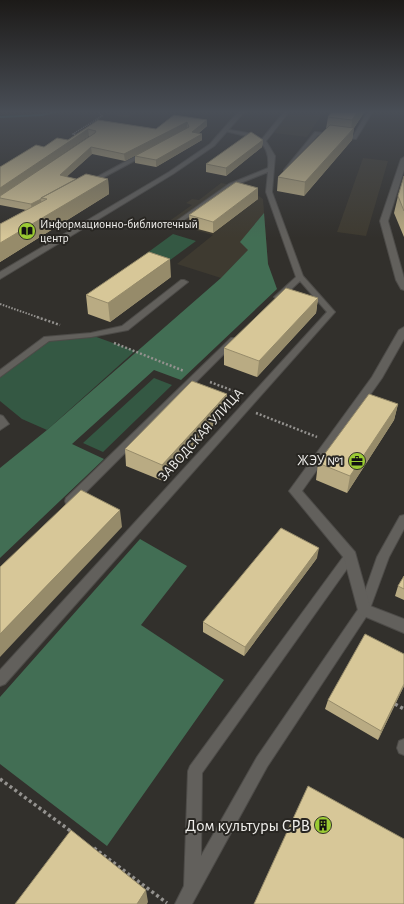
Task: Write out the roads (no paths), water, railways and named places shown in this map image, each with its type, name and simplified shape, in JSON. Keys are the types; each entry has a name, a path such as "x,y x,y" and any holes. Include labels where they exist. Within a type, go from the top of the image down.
{"street":[{"path":"0,276 171,173 200,153"},
{"path":"404,159 384,221 400,280 404,287"},
{"path":"404,330 377,378 295,491 350,556 364,610 404,626"}],"lane":[{"path":"80,188 145,153"},
{"name":"ЗАВОДСКАЯ УЛИЦА","path":"0,680 331,312 300,277 272,189 272,156 270,153"},
{"path":"284,174 301,153"},
{"path":"178,222 231,185 271,169"},
{"path":"272,303 300,277"},
{"path":"0,374 47,339 125,328 184,282"},
{"path":"62,509 240,334"},
{"path":"0,418 4,424 0,426"},
{"path":"183,904 262,762 364,610 383,557 404,519"},
{"path":"383,557 404,534"},
{"path":"192,890 196,771 350,556"}],"place":[{"name":"Информационно-библиотечный центр","path":"27,231"},
{"name":"ЖЭУ №1","path":"357,461"},
{"name":"Дом культуры СРВ","path":"323,825"}]}
